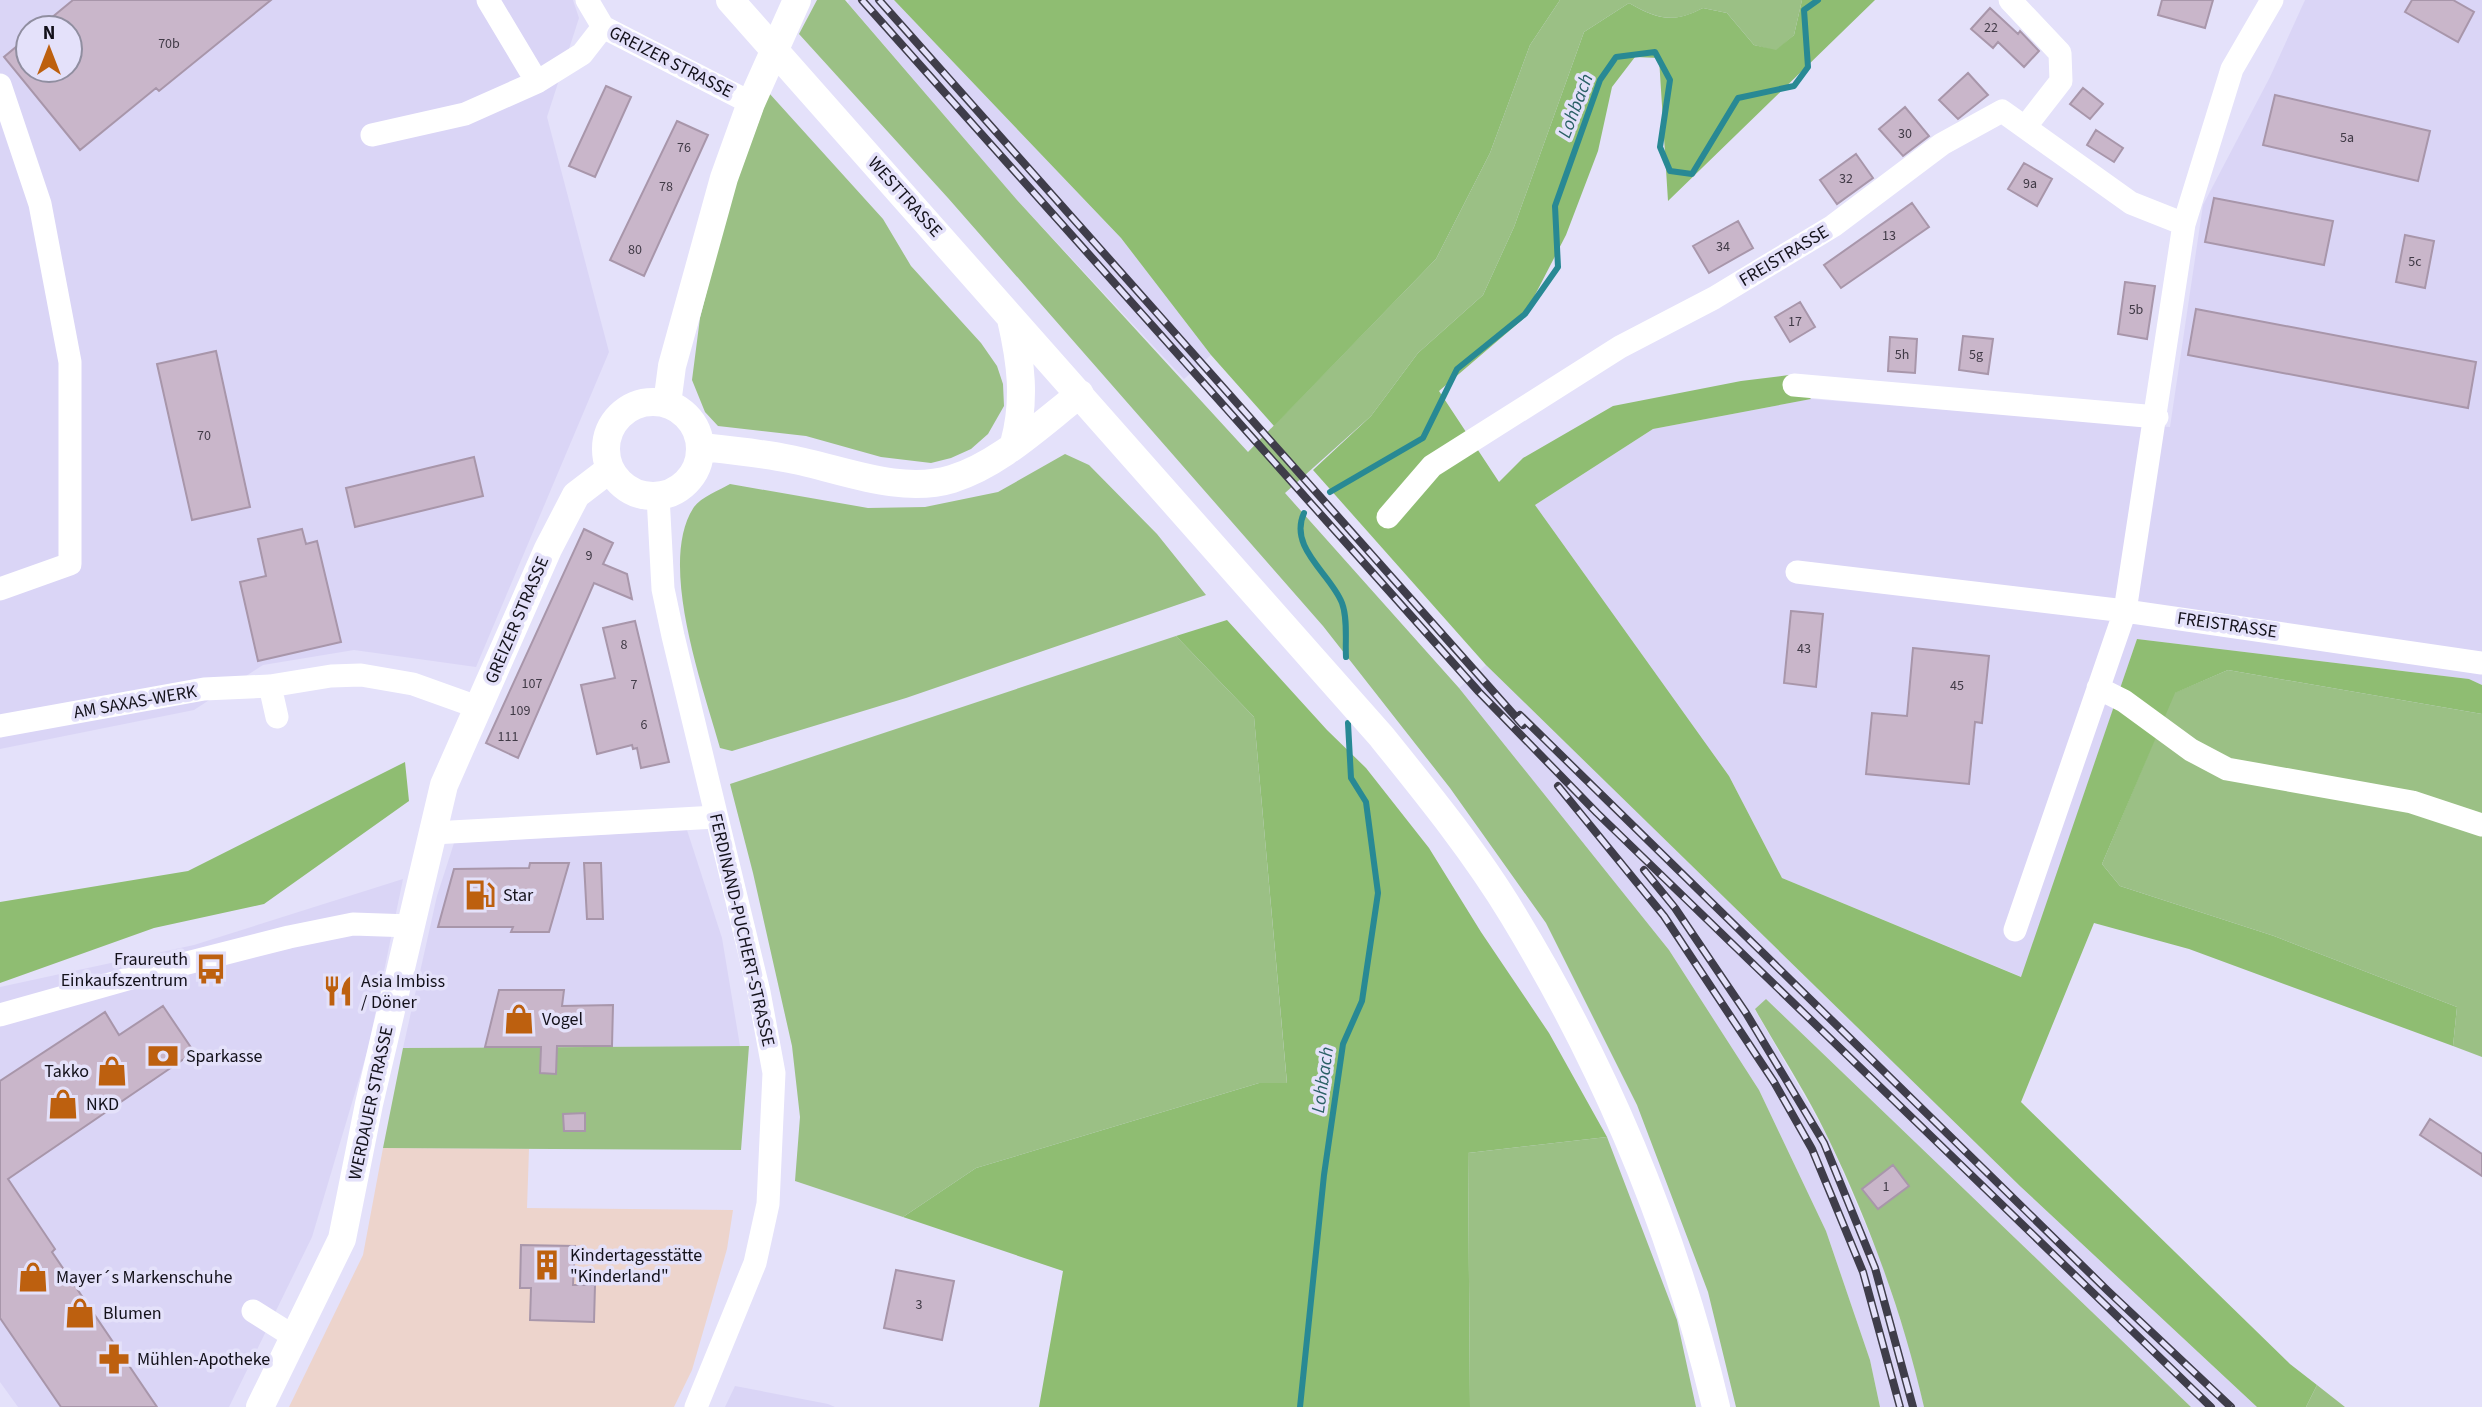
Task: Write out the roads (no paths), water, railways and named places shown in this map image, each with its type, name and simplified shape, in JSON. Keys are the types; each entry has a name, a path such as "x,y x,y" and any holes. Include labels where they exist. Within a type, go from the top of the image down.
{"main road":[{"name":"WESTTRASSE","path":"730,0 1381,736 1438,808 1512,913 1566,1006 1615,1105 1651,1192 1679,1269 1716,1407"},
{"name":"GREIZER STRASSE","path":"667,404 672,366 724,178 751,103 797,0"},
{"path":"1011,317 1022,385 1022,408 1014,444"},
{"path":"701,447 788,458 886,482 915,484 950,480 973,471 1014,444 1080,394"},
{"path":"652,402 667,404 691,420 701,447 699,461 689,480 672,493 658,496 630,490 610,469 607,439 613,424 623,413 637,405 652,402"},
{"name":"GREIZER STRASSE","path":"444,786 548,549 576,495 610,469"},
{"name":"WERDAUER STRASSE","path":"260,1407 342,1239 369,1104 444,786"}],"street":[{"path":"488,0 537,82"},
{"path":"587,0 603,27"},
{"path":"2010,0 2060,53 2061,81 2026,126"},
{"path":"2015,930 2125,611 2157,417 2184,224 2232,69 2272,0"},
{"name":"GREIZER STRASSE","path":"372,135 465,114 537,82 582,54 603,27 751,103"},
{"path":"0,85 40,204 70,362 70,564 0,589"},
{"name":"FREISTRASSE","path":"1388,517 1432,466 1620,346 1714,298 1833,226 1942,144 2002,111 2131,203 2184,224"},
{"path":"1794,385 2157,417"},
{"name":"FERDINAND-PUCHERT-STRASSE","path":"658,496 663,589 759,992 774,1073 768,1204 755,1263 696,1407"},
{"name":"FREISTRASSE","path":"1797,572 2125,611 2482,663"},
{"name":"AM SAXAS-WERK","path":"0,726 204,690 270,686 331,676 360,675 413,684 480,708"},
{"path":"270,686 277,717"},
{"path":"2098,688 2124,701 2191,750 2227,769 2412,802 2482,825"},
{"path":"433,833 716,817"},
{"path":"0,1016 156,971 289,937 354,924 411,926"},
{"path":"253,1311 296,1338"}],"waterway":[{"name":"Lohbach","path":"1330,492 1423,438 1457,369 1525,314 1558,267 1555,206 1600,80 1616,57 1655,52 1670,80 1660,147 1670,171 1692,174 1738,98 1794,86 1808,67 1804,10 1818,0"},
{"name":"Lohbach","path":"1304,513 1301,526 1306,549 1337,592 1344,609 1346,657"},
{"name":"Lohbach","path":"1300,1407 1324,1175 1343,1044 1362,1001 1378,893 1366,802 1351,778 1348,723"}],"railway":[{"path":"862,0 1479,692 1597,813 2211,1407"},
{"path":"879,0 1523,725"},
{"path":"1520,715 2108,1291 2231,1407"},
{"path":"1558,786 1664,916 1774,1082 1812,1149 1863,1272 1900,1407"},
{"path":"1644,870 1675,908 1746,1013 1824,1143 1875,1268 1913,1407"}],"place":[{"name":"Star","path":"480,895"},
{"name":"Fraureuth Einkaufszentrum","path":"211,969"},
{"name":"Asia Imbiss / Döner","path":"338,991"},
{"name":"Vogel","path":"519,1019"},
{"name":"Sparkasse","path":"163,1056"},
{"name":"Takko","path":"112,1071"},
{"name":"NKD","path":"63,1104"},
{"name":"Kindertagesstätte \"Kinderland\"","path":"547,1265"},
{"name":"Mayer´s Markenschuhe","path":"33,1277"},
{"name":"Blumen","path":"80,1313"},
{"name":"Mühlen-Apotheke","path":"114,1359"}]}
